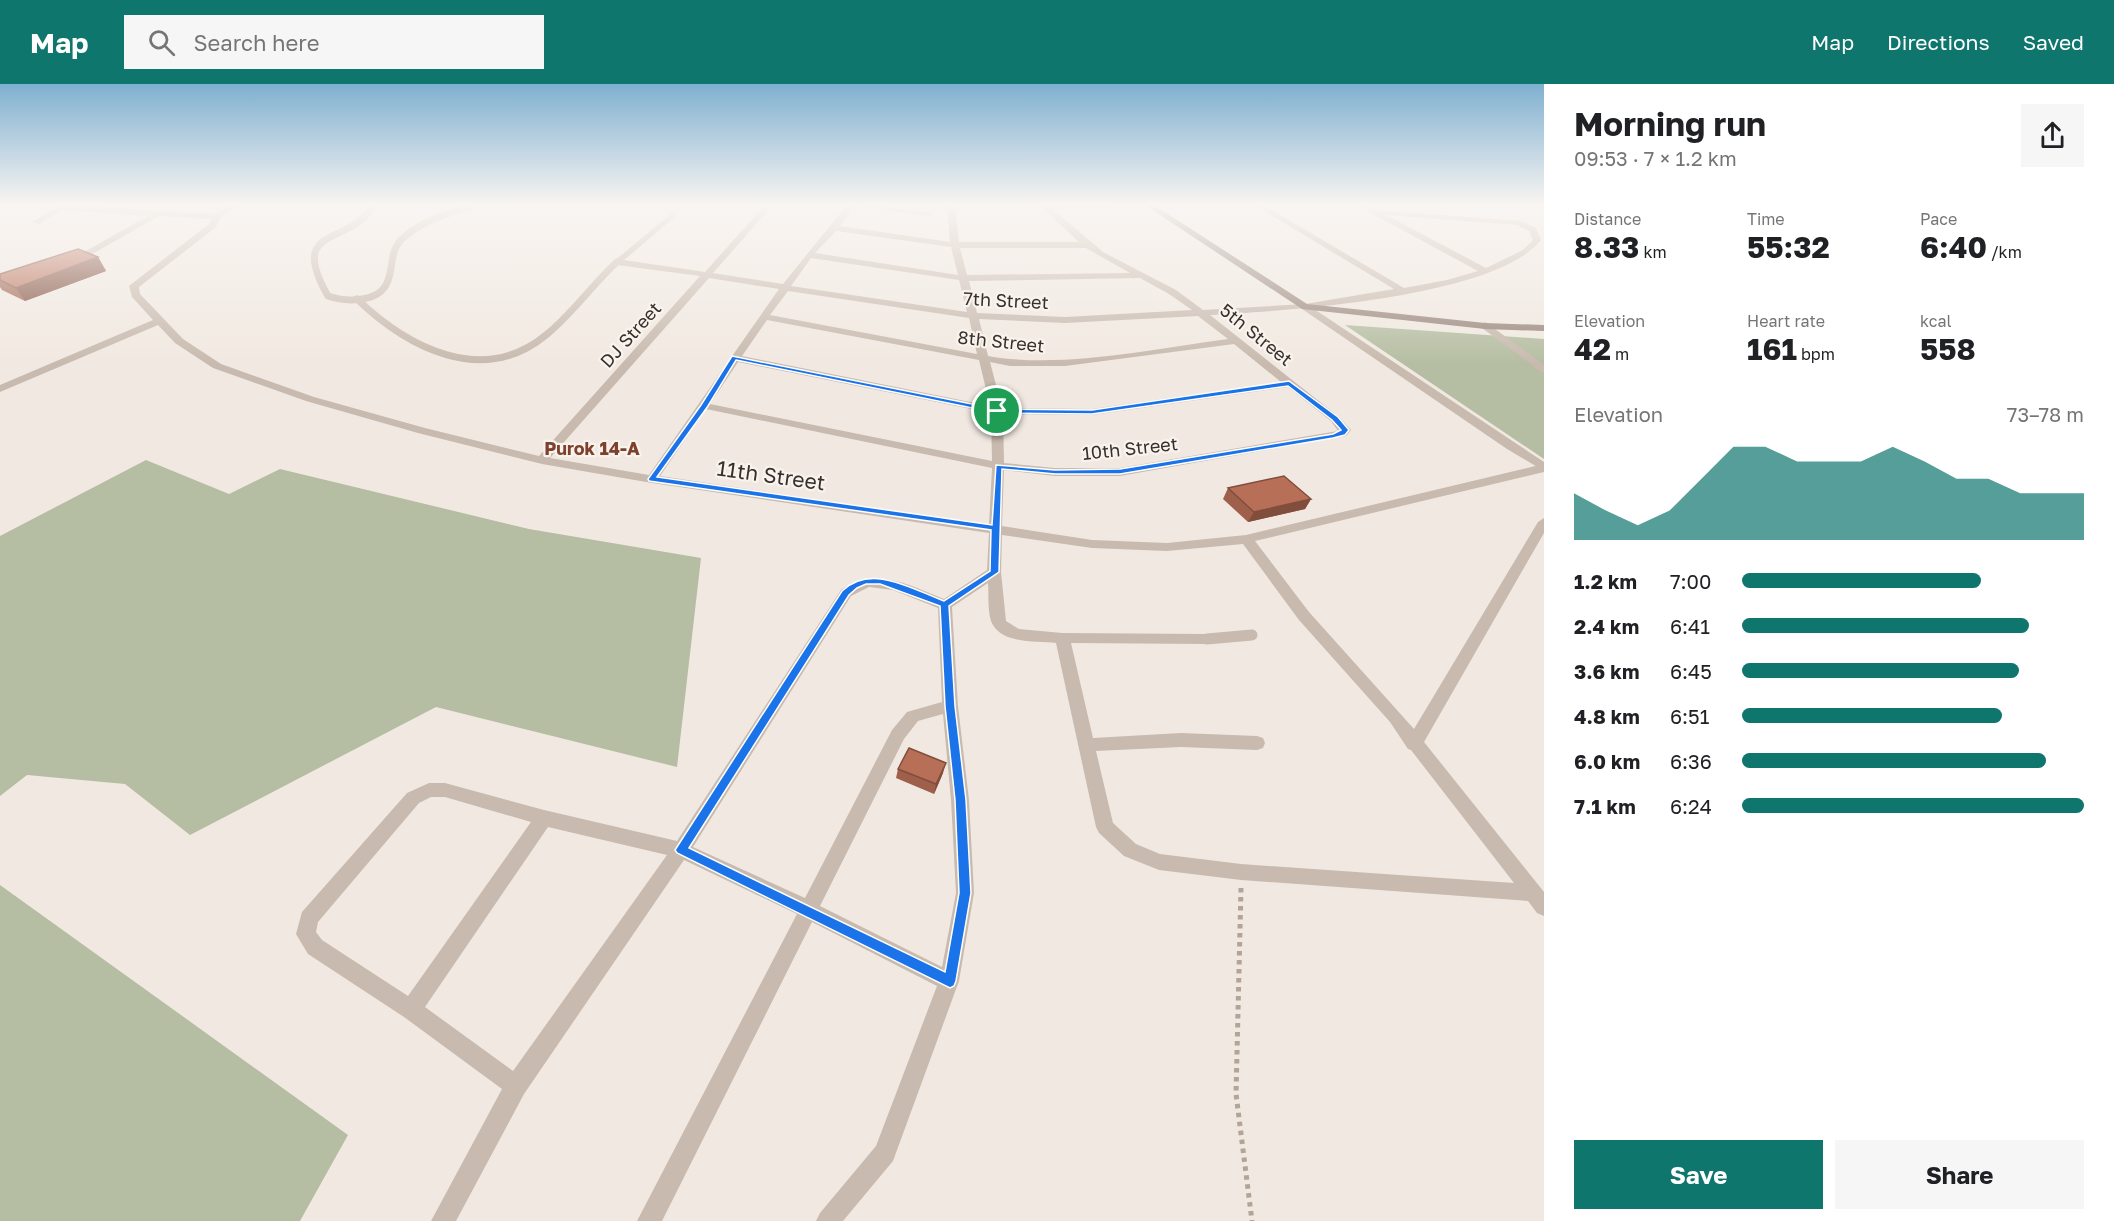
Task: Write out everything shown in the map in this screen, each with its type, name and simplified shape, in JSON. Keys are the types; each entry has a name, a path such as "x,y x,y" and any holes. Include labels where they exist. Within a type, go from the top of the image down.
{"main road":[{"path":"1231,258 1305,307 1485,326 1544,328"}],"street":[{"path":"66,263 82,258"},
{"name":"11th Street","path":"170,258 134,286 135,295 161,320 178,341 217,366 264,383 422,431 542,460 652,479 1092,544 1167,547 1246,539 1544,468"},
{"path":"617,261 621,258"},
{"name":"DJ Street","path":"542,460 721,258"},
{"path":"652,479 807,258"},
{"path":"829,258 962,278 1142,276"},
{"path":"958,258 975,317 997,411 998,466 994,572 999,623 1008,631 1019,634 1062,638 1207,639"},
{"name":"5th Street","path":"1110,258 1165,286 1201,312 1335,419 1345,430"},
{"path":"1349,258 1402,290"},
{"path":"1461,258 1486,271"},
{"name":"7th Street","path":"617,261 708,273 975,317 1032,320 1305,307 1448,283 1486,271 1513,258"},
{"path":"1305,307 1544,468"},
{"name":"8th Street","path":"764,317 984,360 1037,364 1065,363 1237,341"},
{"path":"0,389 161,320"},
{"path":"735,358 997,411 1092,412 1289,384"},
{"name":"10th Street","path":"705,406 998,466 1055,472 1120,471 1333,436 1342,434 1345,430"},
{"path":"1414,744 1544,522"},
{"path":"1246,539 1304,616 1396,718 1414,744 1538,900"},
{"path":"945,605 994,572"},
{"path":"443,1221 516,1086 681,850 846,593 854,585 866,581 880,581 945,605"},
{"path":"828,1221 885,1153 950,981 965,893 960,800 950,706 945,605"},
{"path":"1062,638 1104,826 1130,850 1159,862 1538,900"},
{"path":"649,1221 898,735 913,716 950,706"},
{"path":"1086,745 1180,740 1257,743"},
{"path":"516,1086 411,1010 315,946 306,934 309,918 412,798 429,790 446,790 544,819 681,850 807,909 950,981"},
{"path":"411,1010 544,819"}],"lane":[{"path":"312,258 312,268 328,296 336,299 357,299 379,294 384,289 390,274 393,258"},
{"path":"357,299 388,328 430,351 447,357 467,360 495,359 527,348 543,337 617,261"},
{"path":"1485,326 1544,369"},
{"path":"1207,639 1252,635"}],"path":[{"path":"1241,872 1236,1094 1251,1221"}],"green space":[{"path":"1345,325 1544,339 1544,459"},
{"path":"146,460 229,494 280,469 529,529 701,558 677,767 436,707 190,835 125,784 27,775 0,796 0,536"},
{"path":"0,885 348,1135 300,1221 0,1221"}],"building":[{"path":"50,258 95,258 16,288 0,280 0,274"},
{"path":"1284,476 1311,499 1254,512 1228,488"},
{"path":"909,748 946,763 936,784 898,769"}],"district":[{"name":"Purok 14-A","path":"592,449"}],"route":[{"path":"997,411 735,358 705,406 652,479 995,528 994,572 945,605 950,706 960,800 965,893 950,981 807,909 681,850 846,593 854,585 866,581 880,581 945,605 994,572 998,466 1055,472 1120,471 1333,436 1342,434 1345,430 1335,419 1289,384 1092,412 997,411"}]}
